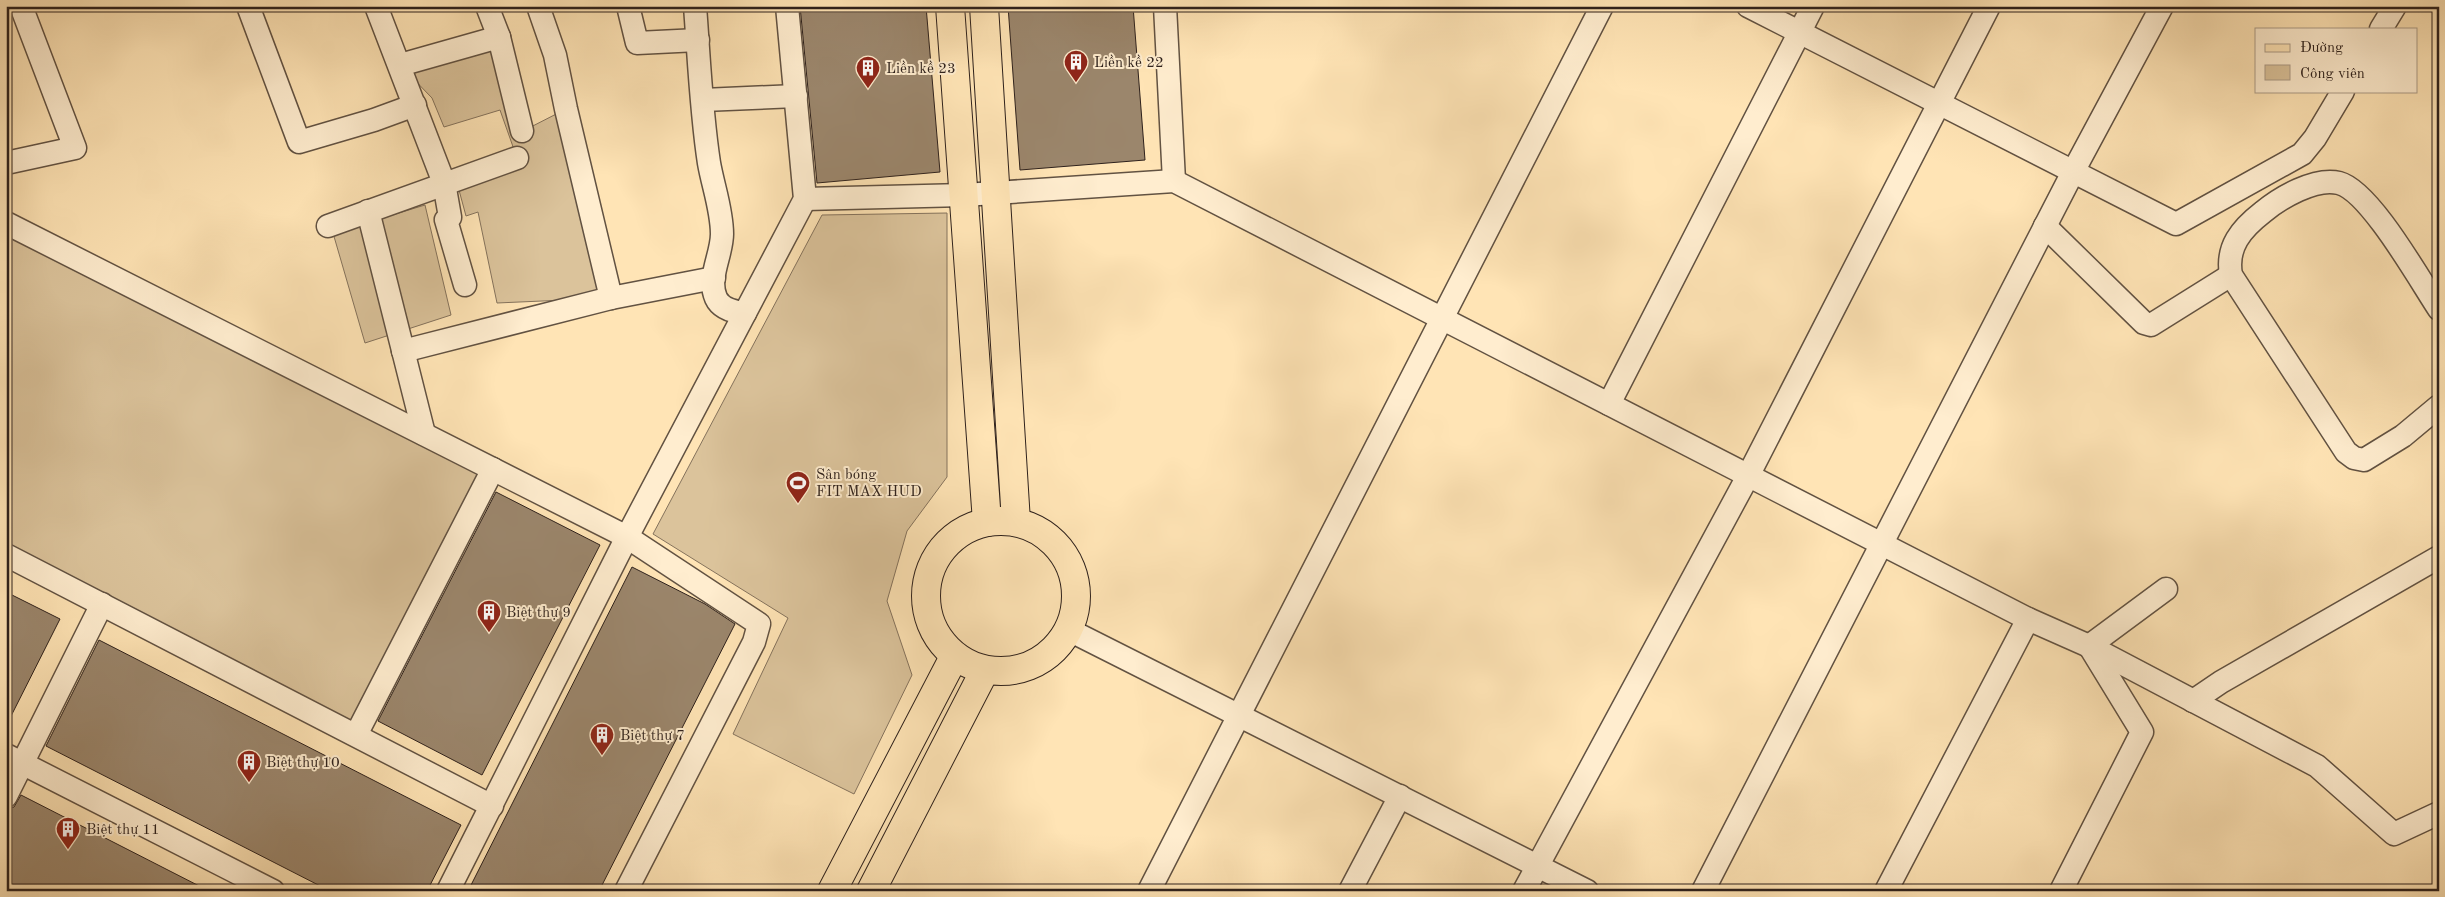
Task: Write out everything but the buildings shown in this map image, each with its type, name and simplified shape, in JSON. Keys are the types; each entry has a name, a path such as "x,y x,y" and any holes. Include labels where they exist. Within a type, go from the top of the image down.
{"main road":[{"path":"950,6 987,522"},
{"path":"984,6 994,193 1016,522"},
{"path":"987,522 1016,522 1034,528 1053,541 1068,560 1076,583 1076,607 1069,630 1056,648 1038,662 1018,671 996,672 974,668 954,657 939,641 929,621 925,600 927,578 936,557 949,541 967,528 987,522"},
{"path":"832,891 954,657"},
{"path":"871,891 985,670"}],"street":[{"path":"6,163 75,148 21,6"},
{"path":"248,6 298,142 374,120 415,105"},
{"path":"376,6 444,183 450,217 446,220 464,284"},
{"path":"486,6 499,37 522,131"},
{"path":"538,6 555,55 566,109 612,298"},
{"path":"628,6 637,43 698,40"},
{"path":"695,6 709,164 722,227 722,243 713,284 716,299 724,306 745,313"},
{"path":"448,891 627,537 805,199 787,6"},
{"path":"1165,6 1174,180"},
{"path":"1149,891 1602,6"},
{"path":"1748,6 2074,170 2176,224 2302,154 2315,138 2342,92"},
{"path":"1609,404 1813,6"},
{"path":"1524,891 1748,476 1989,6"},
{"path":"1703,891 2074,170 2162,6"},
{"path":"2382,28 2395,6"},
{"path":"400,65 499,37"},
{"path":"703,100 796,96"},
{"path":"328,226 517,158"},
{"path":"805,199 964,195 1174,180 2028,620 2089,646 2317,766 2394,834 2439,813"},
{"path":"2439,309 2368,203 2351,188 2338,183 2319,184 2280,198 2247,224 2232,247 2229,262 2231,275 2346,452 2354,458 2364,460 2404,436 2439,406"},
{"path":"368,211 424,434"},
{"path":"6,223 627,537 759,624 754,642 626,891"},
{"path":"2045,226 2144,323 2151,325 2231,275"},
{"path":"403,351 612,298 714,278"},
{"path":"356,735 493,469"},
{"path":"6,555 492,806"},
{"path":"2193,701 2221,682 2439,557"},
{"path":"2089,646 2166,589"},
{"path":"6,796 14,759 102,604"},
{"path":"1886,891 2028,620"},
{"path":"1069,630 1587,891"},
{"path":"2061,891 2142,732 2089,646"},
{"path":"14,759 273,891"},
{"path":"1350,891 1400,796"}],"green space":[{"path":"499,37 523,131 566,109 611,298 497,303 478,212 466,216 456,179 517,158 500,110 444,127 432,98 400,65"},
{"path":"425,205 451,315 365,343 333,233"},
{"name":"Sân bóng FIT MAX HUD","path":"947,213 947,477 907,531 887,601 912,675 854,794 733,734 788,618 653,534 822,215"},
{"path":"6,223 493,469 356,735 6,555"}],"place":[{"name":"Liền kề 22","path":"1076,83"},
{"name":"Liền kề 23","path":"868,89"},
{"name":"Sân bóng FIT MAX HUD","path":"798,504"},
{"name":"Biệt thự 9","path":"489,633"},
{"name":"Biệt thự 7","path":"602,756"},
{"name":"Biệt thự 10","path":"249,783"},
{"name":"Biệt thự 11","path":"68,850"}]}
